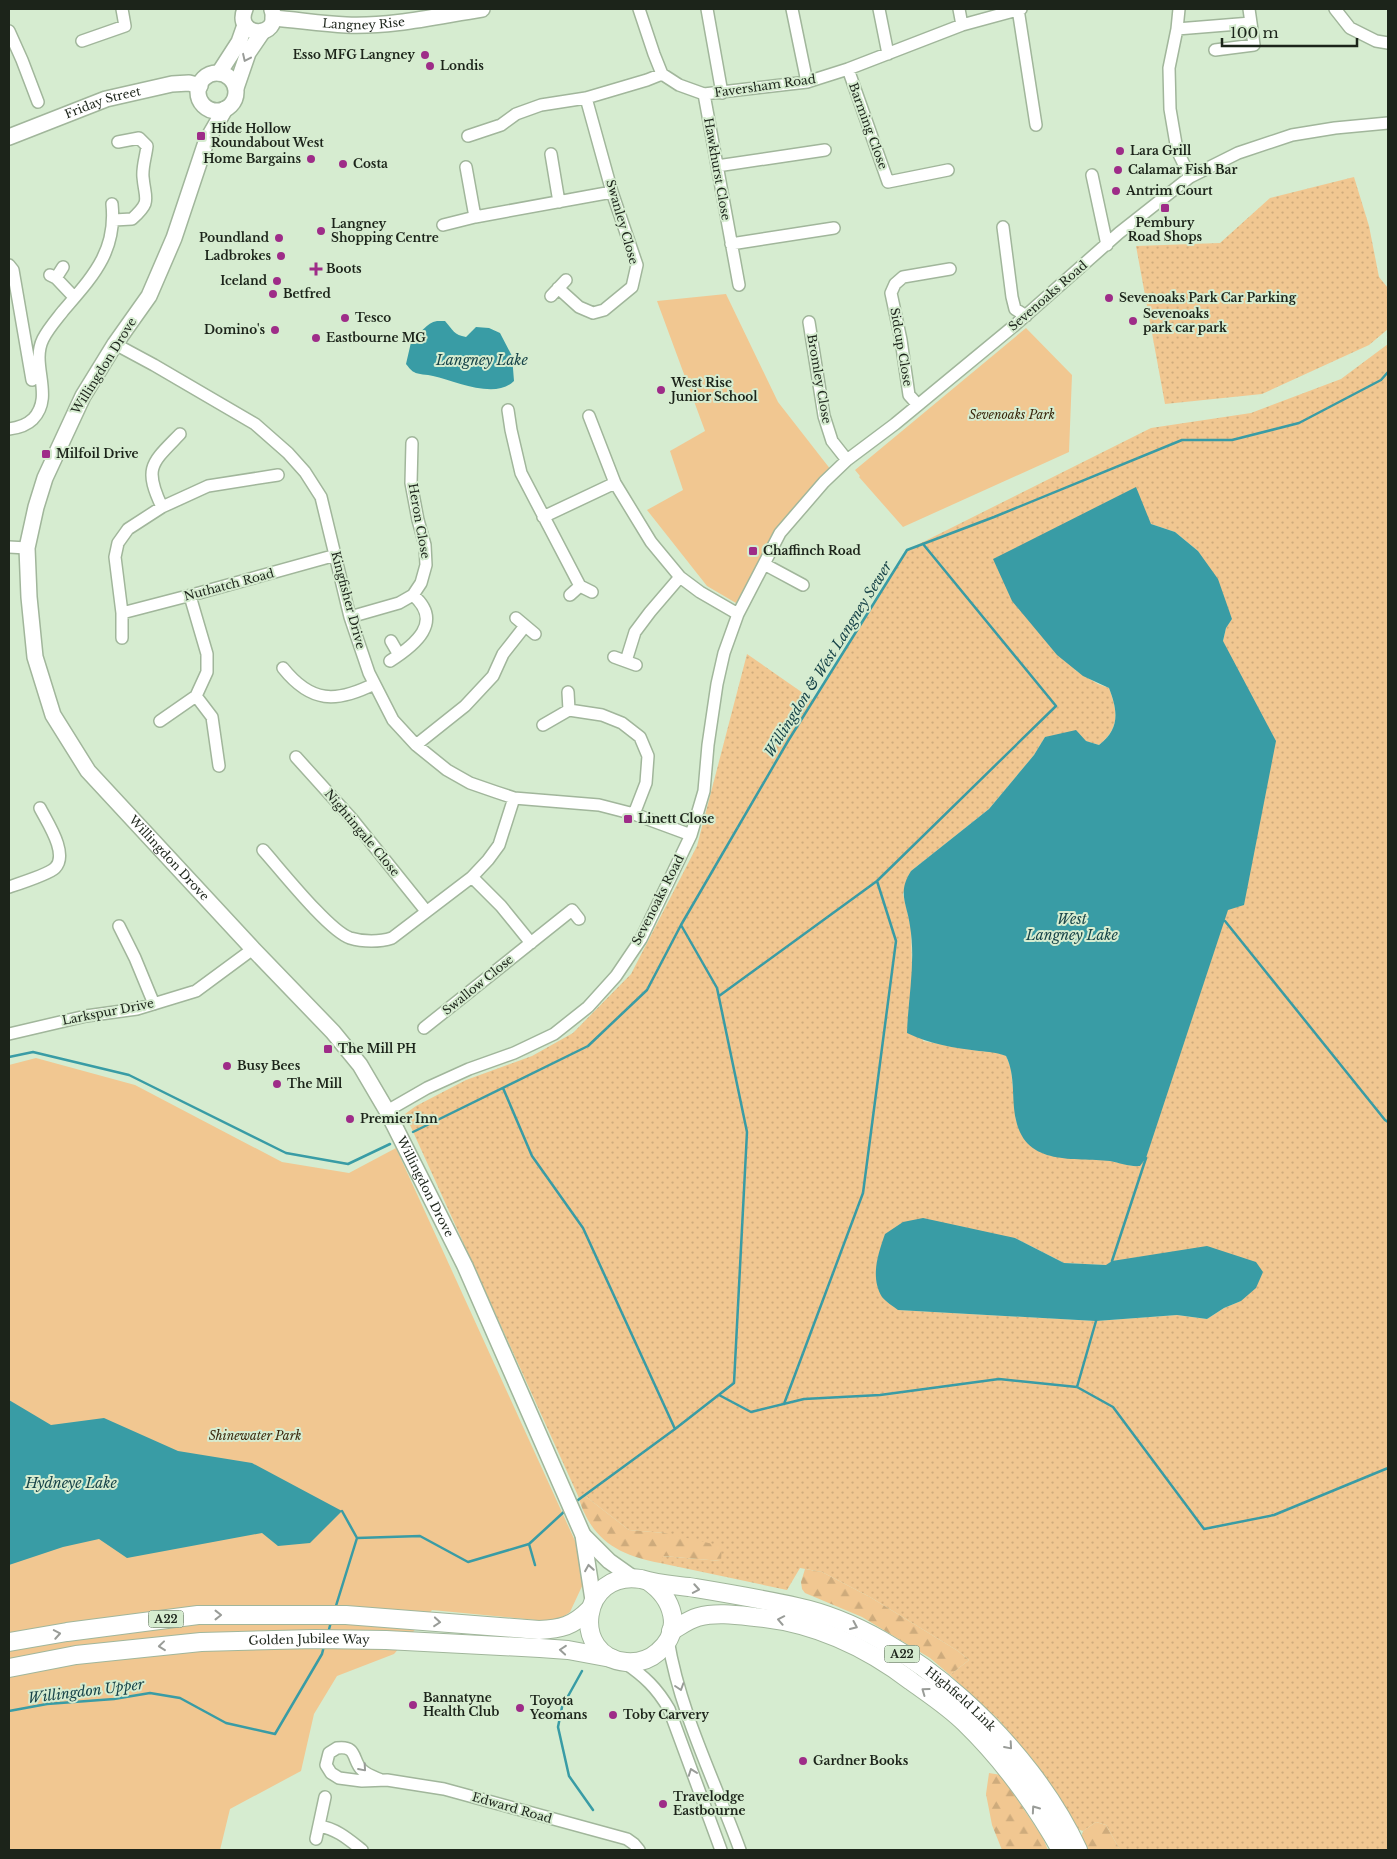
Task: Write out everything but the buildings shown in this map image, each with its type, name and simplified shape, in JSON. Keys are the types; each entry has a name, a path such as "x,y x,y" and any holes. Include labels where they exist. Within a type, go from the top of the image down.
{"highway":[{"path":"621,1579 641,1580 658,1588 668,1602 673,1619 670,1636 662,1649 649,1658 634,1662 617,1660 602,1652 590,1633 588,1622 591,1605 600,1590 610,1583 621,1579"},
{"name":"Highfield Link","path":"641,1580 799,1607 853,1625 881,1640 952,1690 1009,1746 1059,1815 1078,1850"},
{"name":"Golden Jubilee Way","path":"9,1642 67,1632 198,1615 324,1614 539,1630 564,1627 572,1624 591,1605"},
{"name":"Highfield Link","path":"670,1636 700,1617 720,1615 773,1618 822,1631 868,1652 889,1664 964,1722 1009,1772 1038,1811 1061,1850"},
{"name":"Golden Jubilee Way","path":"9,1668 76,1655 201,1642 315,1639 568,1650 617,1660"}],"main road":[{"path":"219,73 239,42 245,25 243,14 245,9"},
{"name":"Langney Rise","path":"272,14 346,25 404,22 482,9"},
{"path":"236,88 230,78 219,73 209,75 200,86 200,97 205,106 215,110 225,109 234,100 236,88 248,53 263,31 270,26 272,14"},
{"path":"245,25 253,31 263,31"},
{"name":"Friday Street","path":"9,137 106,99 172,84 189,83 200,86"},
{"name":"Willingdon Drove","path":"205,106 206,142"},
{"name":"Willingdon Drove","path":"225,109 206,142 174,238 149,296 115,344 83,396 58,446 36,507 27,548 34,657 53,715 88,771 253,950 333,1032 360,1065 387,1110 465,1266 584,1535 609,1562 641,1580"},
{"name":"Willingdon Drove","path":"584,1535 591,1605"}],"street":[{"path":"82,41 125,26 122,9"},
{"path":"468,136 501,124 516,114 541,105 586,98 662,74 639,9"},
{"path":"707,9 722,93"},
{"path":"792,9 807,82"},
{"path":"879,9 888,54"},
{"path":"959,9 962,25"},
{"path":"1020,9 1036,125"},
{"name":"Faversham Road","path":"662,74 679,85 704,94 807,82 848,69 962,25 1020,9"},
{"path":"1179,9 1169,68 1170,109 1177,150 1190,177"},
{"path":"1216,50 1254,45 1249,9"},
{"path":"1335,9 1350,28 1376,41 1388,43"},
{"path":"1177,29 1251,23"},
{"path":"9,31 38,102"},
{"name":"Barming Close","path":"848,69 888,182 948,170"},
{"name":"Hawkhurst Close","path":"704,94 739,285"},
{"name":"Swanley Close","path":"558,288 579,307 593,313 604,310 632,287 637,264 612,192 586,98"},
{"name":"Sevenoaks Road","path":"387,1110 427,1088 469,1069 514,1054 554,1034 588,1007 616,976 640,939 691,835 704,792 708,745 717,684 724,653 738,614 780,533 824,482 847,460 918,405 1026,316 1119,233 1190,177 1238,152 1292,135 1335,128 1388,123"},
{"path":"114,220 132,219 142,210 147,199 143,176 147,146 139,138 118,142"},
{"path":"717,166 825,150"},
{"path":"551,154 559,202"},
{"path":"466,167 475,217"},
{"path":"1092,175 1107,245"},
{"path":"443,225 475,217 612,192"},
{"path":"9,429 30,422 39,412 44,397 39,351 43,338 104,259 112,235 114,220 112,204"},
{"path":"1003,227 1013,303 1015,309 1026,316"},
{"path":"731,244 834,228"},
{"path":"9,265 13,270 32,380"},
{"path":"63,267 53,276 74,297"},
{"name":"Sidcup Close","path":"918,405 910,395 891,294 895,284 903,276 950,269"},
{"name":"Bromley Close","path":"809,322 824,416 832,441 847,460"},
{"name":"Kingfisher Drive","path":"115,344 254,424 288,453 305,472 321,497 350,618 374,684 393,720 416,745 447,770 470,783 514,798 599,805 634,814 691,835"},
{"path":"508,410 521,473 580,586 592,592"},
{"path":"589,416 614,483 651,542 680,577 700,592 738,614"},
{"path":"162,507 151,478 153,465 180,434"},
{"name":"Heron Close","path":"412,443 411,483 425,545 426,565 421,583 412,595"},
{"path":"122,638 122,613 116,557 118,542 128,528 162,507 208,486 278,475"},
{"path":"543,517 614,483"},
{"path":"9,547 27,548"},
{"name":"Nuthatch Road","path":"122,613 336,555"},
{"path":"764,564 803,585"},
{"path":"614,657 631,663 635,632 680,577"},
{"path":"570,595 580,586"},
{"path":"350,618 399,603 412,595 421,603 427,613 426,625 419,638 394,658 391,641"},
{"path":"160,721 196,696 207,672 207,654 190,596"},
{"path":"516,618 534,634"},
{"path":"416,745 465,706 494,676 503,654 525,626"},
{"path":"283,668 290,678 306,691 320,696 339,697 357,692 374,684"},
{"path":"568,692 569,710"},
{"path":"196,696 212,717 219,766"},
{"path":"542,725 569,710 602,715 622,722 640,737 648,756 646,783 634,814"},
{"name":"Nightingale Close","path":"296,757 352,819 426,911"},
{"path":"263,850 335,929 350,938 383,941 392,938 472,877 488,860 499,845 514,798"},
{"path":"9,887 55,869 60,859 60,848 40,808"},
{"path":"472,877 501,906 531,942"},
{"name":"Swallow Close","path":"424,1028 572,910 579,919"},
{"path":"119,926 154,1004"},
{"name":"Larkspur Drive","path":"9,1034 86,1016 137,1009 196,991 253,950"},
{"path":"670,1636 678,1682 697,1742 740,1850"},
{"path":"617,1660 652,1684 660,1693 668,1709 721,1850"},
{"name":"Edward Road","path":"380,1780 415,1783 444,1789 628,1839 639,1850"},
{"path":"316,1839 325,1797"},
{"path":"319,1826 340,1833 362,1850"}],"green space":[{"path":"1354,177 1369,226 1379,277 1388,288 1388,329 1369,345 1262,394 1165,404 1136,246 1220,243 1270,198"},
{"path":"726,294 778,402 831,470 775,535 736,603 707,586 647,510 683,490 670,451 705,431 657,301"},
{"name":"Sevenoaks Park","path":"1026,328 1072,375 1069,452 903,527 855,470"},
{"path":"1388,344 1388,1850 1120,1850 1106,1825 1096,1822 1083,1831 1077,1829 1046,1778 999,1720 950,1675 969,1660 958,1651 870,1597 822,1572 800,1568 787,1590 660,1563 662,1556 721,1561 664,1533 629,1530 585,1494 579,1498 405,1114 416,1106 466,1080 532,1056 573,1033 631,974 697,846 747,654 813,700 907,550 1151,428 1251,413 1341,379","holes":["1151,524 1175,532 1198,551 1232,619 1226,628 1223,641 1133,1166 1111,1161 1016,1121 1011,1068 1006,1056 996,1052 923,1041 912,972 911,927 903,894 911,871 989,809 1034,755 1045,737 1086,741 1099,745 1111,732 1114,726 1115,712 1109,688 1098,684 1075,670","1015,1238 1064,1263 1106,1265 1241,1301 1224,1308 1207,1319 1177,1315 1096,1321 898,1310"]},
{"name":"Shinewater Park","path":"36,1058 135,1085 282,1162 349,1173 396,1148 576,1543 584,1582 570,1612 556,1622 432,1610 394,1654 337,1676 314,1714 301,1771 230,1809 220,1850 9,1850 9,1065"},
{"path":"585,1494 629,1530 664,1533 722,1546 721,1561 663,1556 660,1563 638,1558 619,1550 594,1530 579,1498"},
{"path":"805,1569 822,1572 870,1597 958,1651 969,1660 950,1675 930,1658 862,1617 805,1593 801,1582"},
{"path":"989,1773 1001,1775 1043,1838 1048,1850 1002,1850 992,1825 986,1794"},
{"path":"1096,1822 1106,1825 1120,1850 1087,1850 1081,1839 1083,1831"}],"water":[{"name":"Langney Lake","path":"437,321 445,321 456,333 466,337 476,327 489,328 500,333 512,356 514,381 497,389 475,388 412,371 406,364 412,338"},
{"name":"West Langney Lake","path":"1136,487 1151,524 1175,532 1198,551 1218,579 1232,619 1226,628 1223,641 1276,741 1244,905 1228,910 1146,1158 1140,1166 1110,1161 1068,1159 1041,1153 1030,1146 1021,1135 1016,1120 1011,1071 1006,1056 942,1045 907,1033 912,939 904,898 905,886 911,871 989,809 1034,755 1045,737 1076,730 1086,741 1099,745 1111,733 1114,726 1115,712 1109,688 1083,676 1057,655 1012,601 993,559"},
{"path":"923,1218 1015,1238 1064,1263 1106,1265 1112,1261 1207,1246 1256,1262 1263,1272 1256,1288 1241,1301 1224,1308 1207,1319 1177,1315 1096,1321 898,1310 882,1297 878,1289 876,1266 880,1249 885,1234 903,1222"},
{"name":"Hydneye Lake","path":"9,1400 51,1425 104,1418 178,1451 252,1463 342,1511 310,1543 278,1546 262,1533 127,1558 99,1539 63,1547 9,1565"}],"waterway":[{"name":"Willingdon & West Langney Sewer","path":"413,1132 588,1046 647,990 681,925 788,741 907,550 994,517 1182,440 1232,440 1299,423 1381,380 1388,372"},
{"path":"719,996 877,881 1056,706 923,544"},
{"path":"784,1404 863,1193 896,941 877,881"},
{"path":"1225,921 1388,1122"},
{"path":"574,1503 734,1383 747,1132 717,988 681,925"},
{"name":"Willingdon & West Langney Sewer","path":"9,1057 33,1052 129,1075 286,1153 348,1164 390,1144"},
{"path":"503,1088 532,1156 583,1228 675,1429"},
{"path":"1112,1261 1146,1158"},
{"path":"1077,1387 1096,1321"},
{"path":"719,1395 751,1412 804,1399 880,1395 999,1379 1077,1387 1113,1407 1204,1529 1274,1515 1388,1468"},
{"path":"357,1538 420,1536 468,1562 529,1544 566,1510"},
{"path":"342,1511 357,1538"},
{"name":"Willingdon Upper","path":"335,1609 357,1538"},
{"path":"529,1544 535,1565"},
{"name":"Willingdon Upper","path":"328,1633 331,1622"},
{"name":"Willingdon Upper","path":"9,1711 47,1704 114,1699 150,1693 180,1698 226,1723 275,1734 322,1654 324,1646"},
{"path":"582,1671 562,1707 558,1727 569,1776 593,1810"}],"place":[{"name":"Esso MFG Langney","path":"425,55"},
{"name":"Londis","path":"430,66"},
{"name":"Hide Hollow Roundabout West","path":"201,136"},
{"name":"Lara Grill","path":"1120,151"},
{"name":"Home Bargains","path":"311,159"},
{"name":"Costa","path":"343,164"},
{"name":"Calamar Fish Bar","path":"1118,170"},
{"name":"Antrim Court","path":"1116,191"},
{"name":"Pembury Road Shops","path":"1165,208"},
{"name":"Langney Shopping Centre","path":"321,231"},
{"name":"Poundland","path":"279,238"},
{"name":"Ladbrokes","path":"281,256"},
{"name":"Boots","path":"316,269"},
{"name":"Iceland","path":"277,281"},
{"name":"Betfred","path":"273,294"},
{"name":"Sevenoaks Park Car Parking","path":"1109,298"},
{"name":"Tesco","path":"345,318"},
{"name":"Sevenoaks park car park","path":"1133,321"},
{"name":"Domino's","path":"275,330"},
{"name":"Eastbourne MG","path":"316,338"},
{"name":"West Rise Junior School","path":"661,390"},
{"name":"Milfoil Drive","path":"46,454"},
{"name":"Chaffinch Road","path":"753,551"},
{"name":"Linett Close","path":"628,819"},
{"name":"The Mill PH","path":"328,1049"},
{"name":"Busy Bees","path":"227,1066"},
{"name":"The Mill","path":"277,1084"},
{"name":"Premier Inn","path":"350,1119"},
{"name":"Bannatyne Health Club","path":"413,1705"},
{"name":"Toyota Yeomans","path":"520,1708"},
{"name":"Toby Carvery","path":"613,1715"},
{"name":"Gardner Books","path":"803,1761"},
{"name":"Travelodge Eastbourne","path":"663,1804"}]}
